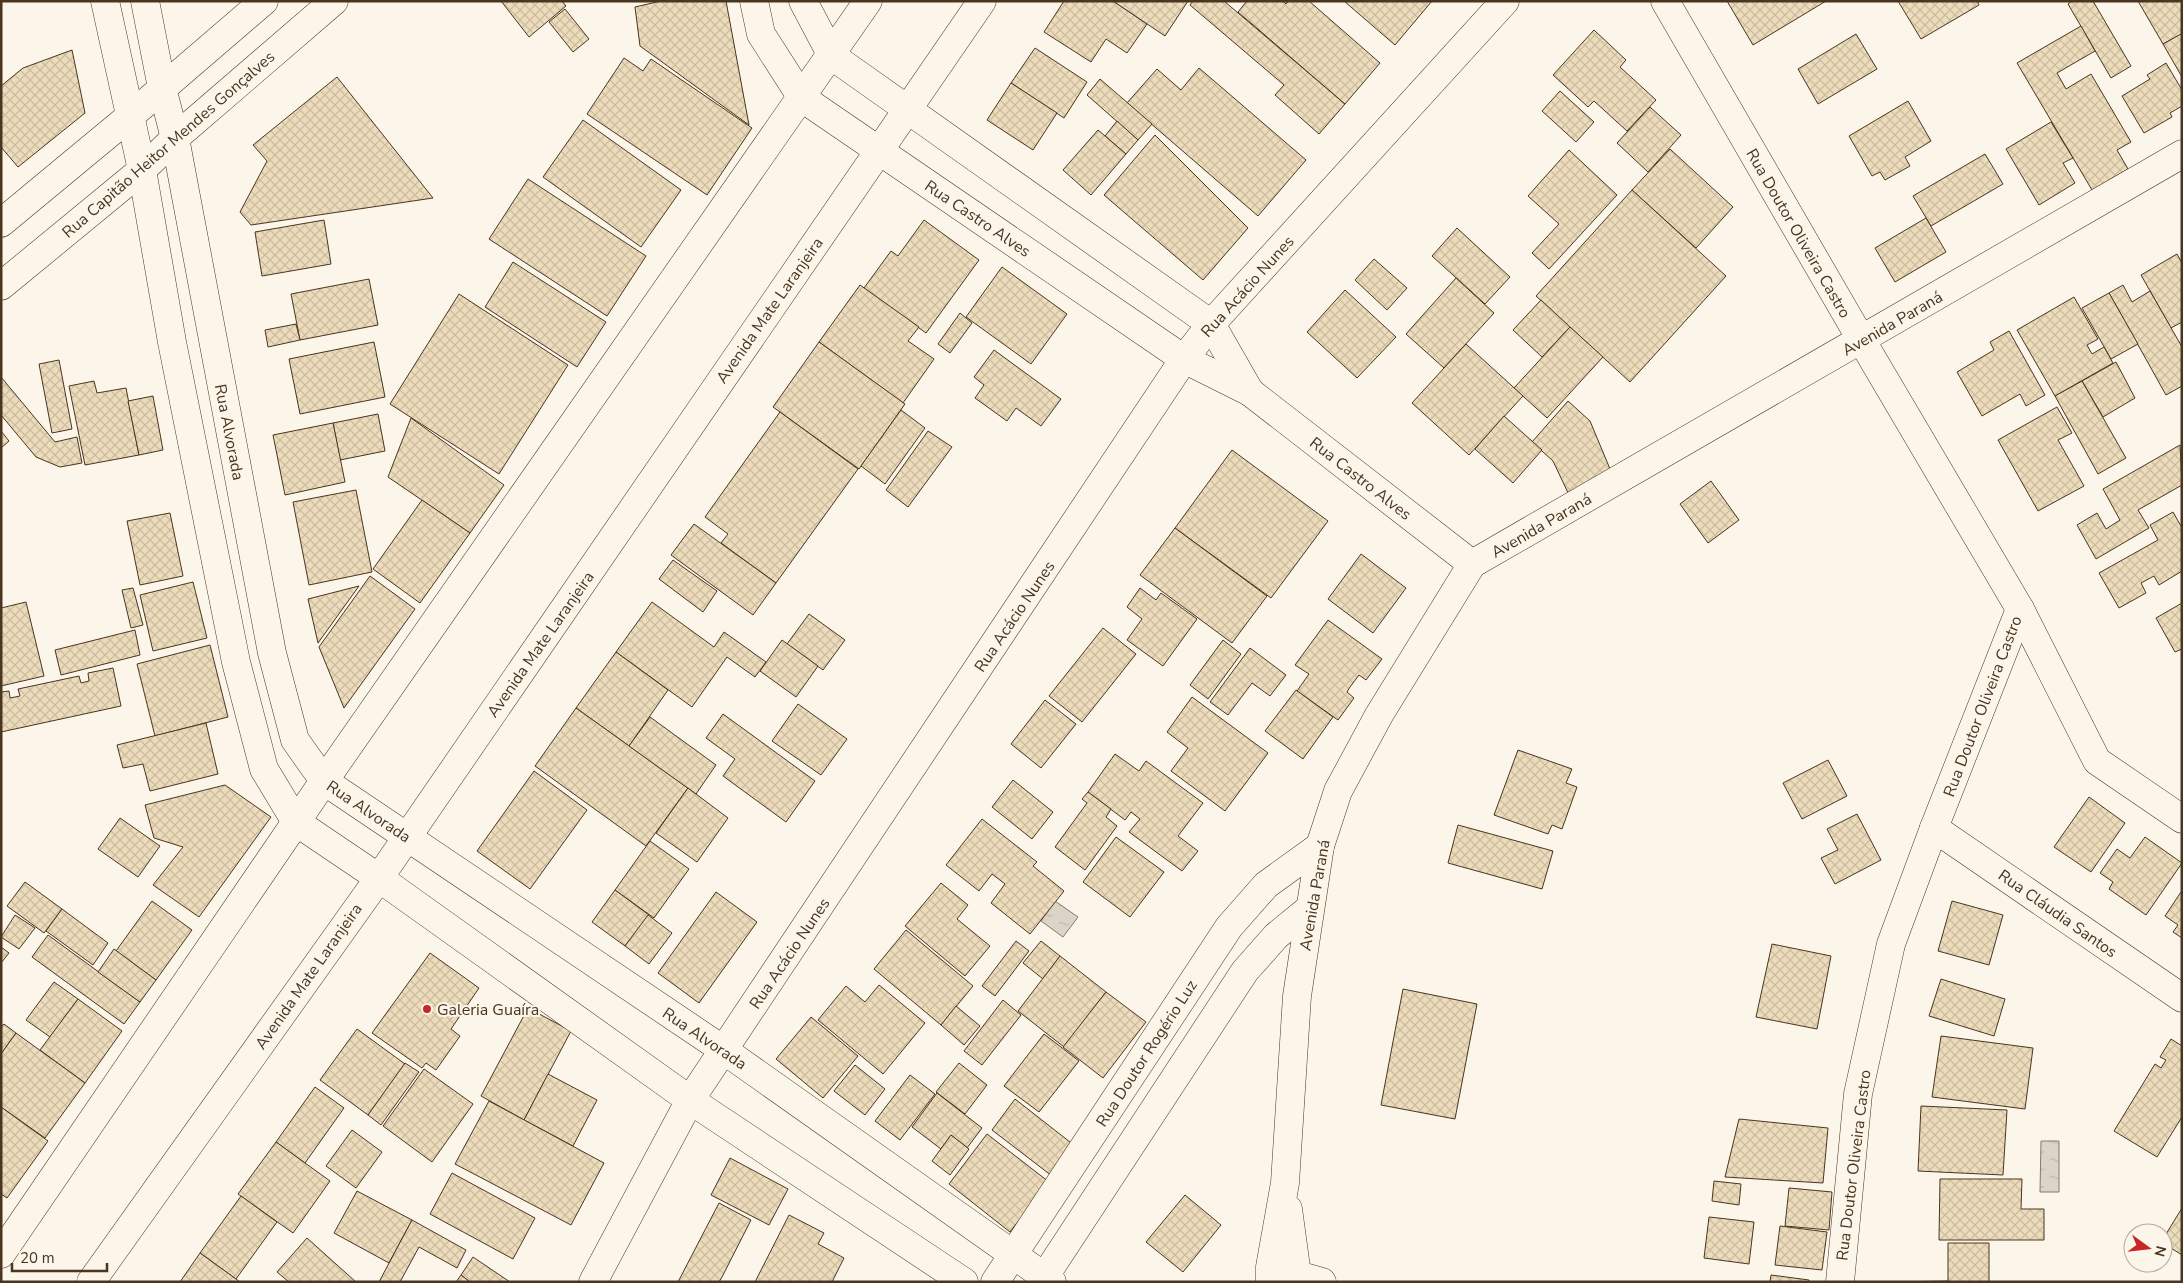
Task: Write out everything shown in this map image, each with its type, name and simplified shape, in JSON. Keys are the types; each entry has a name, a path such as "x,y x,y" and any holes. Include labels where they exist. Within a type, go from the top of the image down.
{"street":[{"path":"105,1 142,170 172,342 236,662 264,769 296,822 378,878 690,1100 964,1282"},
{"name":"Rua Alvorada","path":"145,1 162,88 175,138 272,653 295,740 324,781 725,1051 1013,1254 1046,1280"},
{"path":"1,223 129,117 264,1"},
{"name":"Rua Capitão Heitor Mendes Gonçalves","path":"1,286 142,170 175,138 334,1"},
{"name":"Rua Castro Alves","path":"754,1 761,34 802,98 1184,359 1250,392 1472,564"},
{"name":"Rua Castro Alves","path":"802,1 832,56 1211,324 1250,392"},
{"path":"1,1254 324,781 832,56 868,1"},
{"name":"Avenida Mate Laranjeira","path":"91,1282 407,837 906,108 982,1"},
{"name":"Rua Acácio Nunes","path":"593,1282 690,1100 725,1051 1184,359 1211,324 1505,1"},
{"name":"Rua Doutor Oliveira Castro","path":"1665,1 2020,609 1934,828 1891,944 1858,1094 1840,1282"},
{"name":"Avenida Paraná","path":"1270,1274 1285,1183 1297,996 1320,846 1338,791 1366,740 1472,564 1862,341 2182,154"},
{"path":"172,342 210,329"},
{"path":"2020,609 2098,761 2182,819"},
{"path":"236,662 272,653"},
{"name":"Rua Cláudia Santos","path":"1934,828 2182,998"},
{"name":"Rua Doutor Rogério Luz","path":"995,1282 1229,927 1266,885 1320,846"},
{"path":"1046,1280 1245,972 1276,936 1309,909"},
{"name":"Avenida Paraná","path":"1285,1183 1297,1278"},
{"path":"1270,1274 1322,1282"}],"water":[{"path":"1055,901 1078,917 1063,937 1041,921"},
{"path":"2041,1141 2059,1141 2059,1192 2040,1192"}],"building":[{"path":"501,1 562,1 566,6 529,37"},
{"path":"661,1 726,1 749,125 640,46 635,7"},
{"path":"1064,1 1113,1 1147,24 1127,53 1106,39 1091,62 1044,32"},
{"path":"1113,1 1188,1 1165,36"},
{"path":"1193,1 1224,1 1345,104 1319,134 1275,95 1284,85 1190,5"},
{"path":"1247,1 1283,1 1286,4 1288,1 1309,1 1380,63 1345,104 1238,12"},
{"path":"1344,1 1432,1 1395,45"},
{"path":"1727,1 1826,1 1753,45"},
{"path":"1898,1 1977,1 1979,5 1921,39"},
{"path":"2072,1 2093,1 2131,66 2111,78 2068,4"},
{"path":"2138,1 2182,1 2182,34 2163,44"},
{"path":"565,9 589,39 573,52 549,22"},
{"path":"2081,26 2095,51 2057,73 2066,89 2091,74 2131,142 2117,150 2128,169 2092,190 2017,63"},
{"path":"1594,30 1626,60 1620,67 1656,100 1627,131 1594,101 1588,107 1553,75"},
{"path":"1856,34 1877,69 1818,104 1798,69"},
{"path":"2182,35 2182,77 2163,44"},
{"path":"1035,48 1087,82 1064,118 1011,83"},
{"path":"72,50 85,113 18,167 1,147 1,86 23,68"},
{"path":"624,58 643,71 651,59 752,128 707,195 587,114"},
{"path":"2166,63 2182,90 2182,106 2170,113 2172,117 2144,133 2122,96 2150,79 2147,75"},
{"path":"1199,68 1306,160 1258,216 1127,103 1157,69 1181,90"},
{"path":"337,77 433,198 251,225 240,212 267,161 253,145"},
{"path":"1100,79 1152,124 1138,140 1087,95"},
{"path":"1011,83 1057,113 1033,150 987,120"},
{"path":"1560,91 1594,122 1576,142 1542,111"},
{"path":"1908,101 1931,141 1905,157 1910,166 1885,180 1880,172 1872,176 1849,136"},
{"path":"1650,107 1681,135 1648,172 1617,143"},
{"path":"583,120 681,190 641,247 543,177"},
{"path":"1117,121 1138,140 1126,154 1105,136"},
{"path":"2051,122 2073,158 2063,163 2075,183 2039,205 2006,149"},
{"path":"1098,130 1126,154 1091,195 1063,170"},
{"path":"1155,135 1248,228 1203,280 1104,195"},
{"path":"1670,149 1733,207 1696,248 1632,190"},
{"path":"1569,150 1617,195 1549,269 1532,253 1559,224 1528,196"},
{"path":"1985,154 2003,184 1931,226 1913,196"},
{"path":"528,179 646,256 607,316 489,239"},
{"path":"1632,190 1726,276 1630,382 1536,296"},
{"path":"1926,218 1946,252 1895,282 1875,248"},
{"path":"324,220 331,264 262,276 255,232"},
{"path":"924,220 979,260 926,333 864,288 891,251 898,256"},
{"path":"1457,228 1510,277 1485,304 1432,256"},
{"path":"2177,254 2182,263 2182,322 2171,328 2141,275"},
{"path":"1374,259 1407,288 1387,310 1355,280"},
{"path":"513,262 606,322 577,367 485,307"},
{"path":"1002,267 1067,314 1031,364 966,317"},
{"path":"1456,278 1494,313 1444,368 1406,334"},
{"path":"369,279 378,325 300,340 291,294"},
{"path":"860,285 919,327 908,341 934,359 903,403 819,342"},
{"path":"2123,285 2132,302 2150,291 2182,347 2182,386 2166,395 2109,293"},
{"path":"1345,290 1396,337 1357,378 1307,332"},
{"path":"2109,293 2138,344 2111,359 2082,308"},
{"path":"459,294 568,365 499,474 390,404"},
{"path":"2074,297 2098,339 2087,345 2092,354 2104,347 2113,363 2055,396 2017,330"},
{"path":"1541,300 1570,327 1542,357 1513,330"},
{"path":"960,313 972,323 950,353 938,344"},
{"path":"296,324 300,340 268,347 265,330"},
{"path":"1570,327 1603,357 1547,418 1514,388"},
{"path":"2009,331 2045,395 2026,406 2020,394 1982,416 1957,372 1994,350 1990,342"},
{"path":"374,342 385,397 300,414 289,359"},
{"path":"819,342 905,404 859,469 773,407"},
{"path":"1466,344 1523,396 1469,455 1412,403"},
{"path":"994,350 1061,399 1041,426 1016,408 1007,421 975,398 984,385 974,377"},
{"path":"59,360 72,429 52,433 39,364"},
{"path":"2116,362 2135,398 2103,417 2082,381"},
{"path":"1,377 55,442 77,437 82,463 60,467 36,457 1,415"},
{"path":"94,381 97,393 126,388 139,455 85,465 69,386"},
{"path":"2082,381 2126,458 2098,474 2055,396"},
{"path":"153,396 163,450 139,455 128,401"},
{"path":"1568,401 1590,421 1610,469 1570,497 1553,461 1532,442"},
{"path":"2057,407 2072,433 2058,440 2084,486 2038,511 1998,440"},
{"path":"901,410 925,428 885,484 861,466"},
{"path":"780,412 858,469 776,583 721,543 728,534 705,517"},
{"path":"378,414 385,451 340,460 333,423"},
{"path":"1504,416 1542,450 1513,483 1475,449"},
{"path":"411,418 504,485 470,533 388,477"},
{"path":"333,423 345,482 285,495 273,435"},
{"path":"1,431 9,441 1,448"},
{"path":"928,431 952,447 908,507 886,490"},
{"path":"2180,445 2182,485 2138,510 2149,528 2096,559 2077,525 2097,513 2106,529 2120,520 2103,489"},
{"path":"1232,450 1328,521 1271,598 1175,528"},
{"path":"1711,481 1739,520 1708,543 1680,504"},
{"path":"356,490 372,572 309,585 293,502"},
{"path":"422,500 470,533 420,603 373,569"},
{"path":"2173,512 2182,528 2182,571 2159,585 2154,576 2141,583 2146,593 2119,608 2099,573 2158,540 2150,525"},
{"path":"170,513 183,576 140,585 127,521"},
{"path":"694,524 776,583 753,615 671,555"},
{"path":"1175,528 1267,596 1232,643 1140,575"},
{"path":"1361,554 1406,588 1373,633 1328,599"},
{"path":"673,560 717,591 703,612 659,579"},
{"path":"370,576 415,609 344,708 319,647"},
{"path":"193,582 207,638 153,651 140,595"},
{"path":"359,586 318,643 308,599"},
{"path":"133,588 143,625 131,628 122,590"},
{"path":"1140,588 1156,600 1161,593 1197,619 1163,666 1127,640 1142,619 1127,607"},
{"path":"26,602 44,676 1,686 1,608"},
{"path":"652,602 714,647 724,632 766,662 755,677 727,657 692,707 616,652"},
{"path":"2182,603 2182,649 2175,652 2156,618"},
{"path":"809,614 845,640 823,670 787,644"},
{"path":"1328,620 1382,659 1366,680 1359,675 1350,687 1347,692 1354,698 1338,720 1297,691 1309,674 1295,665"},
{"path":"1103,628 1136,654 1082,722 1049,696"},
{"path":"135,630 140,655 61,675 55,650"},
{"path":"782,640 818,666 796,697 760,671"},
{"path":"1223,640 1241,654 1208,699 1190,685"},
{"path":"210,645 228,717 155,736 137,664"},
{"path":"1250,648 1286,675 1270,696 1252,683 1228,715 1210,702"},
{"path":"616,652 668,690 629,746 576,708"},
{"path":"113,668 121,706 1,732 1,692 9,691 10,698 20,696 18,689 79,676 81,683 89,681 88,673"},
{"path":"1296,690 1333,717 1303,759 1265,731"},
{"path":"1192,697 1268,753 1225,811 1171,771 1188,748 1167,732"},
{"path":"1045,700 1076,724 1041,768 1011,744"},
{"path":"798,704 847,739 821,775 772,741"},
{"path":"576,708 688,788 646,846 535,766"},
{"path":"723,714 815,781 786,822 723,776 735,759 706,738"},
{"path":"650,717 716,765 696,794 629,746"},
{"path":"206,723 218,774 150,791 143,764 123,768 117,745"},
{"path":"1518,750 1572,769 1566,783 1577,787 1562,829 1552,825 1548,834 1494,815"},
{"path":"1115,754 1139,771 1146,761 1203,803 1178,836 1198,851 1182,871 1129,832 1140,819 1131,812 1125,820 1088,792"},
{"path":"1828,760 1847,796 1802,819 1783,783"},
{"path":"534,771 587,810 530,889 477,851"},
{"path":"1013,780 1053,812 1032,839 992,807"},
{"path":"225,785 271,817 199,917 153,885 183,847 154,838 145,805"},
{"path":"688,788 728,818 697,862 656,833"},
{"path":"1088,792 1111,809 1106,817 1117,826 1085,870 1055,847 1087,803 1082,799"},
{"path":"2089,797 2125,823 2091,872 2054,847"},
{"path":"1857,814 1881,860 1835,884 1821,858 1838,850 1827,829"},
{"path":"120,818 160,846 138,877 98,849"},
{"path":"982,819 1037,862 1033,866 1064,891 1030,934 991,903 1005,884 992,874 979,891 946,865"},
{"path":"1458,825 1553,851 1542,889 1448,863"},
{"path":"1116,837 1164,872 1130,917 1083,882"},
{"path":"2145,837 2182,863 2146,915 2109,889 2113,882 2100,873 2117,849 2130,858"},
{"path":"650,841 689,869 654,918 615,890"},
{"path":"25,882 62,909 44,933 7,906"},
{"path":"941,883 968,905 957,919 990,946 965,976 905,926"},
{"path":"615,890 649,915 625,946 592,922"},
{"path":"716,892 757,922 699,1003 658,973"},
{"path":"2181,892 2182,938 2173,932 2178,925 2165,916"},
{"path":"152,901 192,930 156,980 116,951"},
{"path":"1952,901 2003,915 1989,965 1938,951"},
{"path":"62,909 108,943 93,965 46,931"},
{"path":"15,915 35,928 19,949 1,937"},
{"path":"648,915 672,933 649,964 625,946"},
{"path":"906,930 973,986 941,1025 874,969"},
{"path":"48,935 140,1002 124,1024 32,957"},
{"path":"1016,941 1029,951 995,996 982,986"},
{"path":"1041,941 1060,956 1043,979 1023,963"},
{"path":"1772,944 1831,956 1817,1029 1756,1017"},
{"path":"1,947 9,953 1,963"},
{"path":"114,949 156,980 140,1002 98,972"},
{"name":"Galeria Guaíra","path":"430,953 479,988 451,1029 460,1036 436,1070 426,1063 422,1068 372,1033"},
{"path":"1060,956 1106,992 1064,1047 1018,1011"},
{"path":"1941,979 2005,999 1994,1036 1929,1016"},
{"path":"54,982 78,999 50,1037 26,1020"},
{"path":"879,985 925,1023 883,1074 818,1020 846,986 865,1002"},
{"path":"1403,989 1477,1004 1455,1119 1381,1105"},
{"path":"1106,992 1146,1022 1103,1078 1063,1047"},
{"path":"78,999 122,1031 85,1083 40,1050"},
{"path":"1003,1000 1021,1015 982,1065 964,1051"},
{"path":"956,1006 980,1026 964,1045 941,1025"},
{"path":"528,1008 571,1031 524,1120 481,1096"},
{"path":"811,1017 858,1056 823,1098 776,1059"},
{"path":"4,1024 16,1033 1,1054 1,1027"},
{"path":"357,1029 405,1064 368,1115 320,1080"},
{"path":"16,1033 85,1083 45,1138 1,1107 1,1054"},
{"path":"1044,1034 1079,1061 1039,1112 1004,1086"},
{"path":"1941,1036 2033,1048 2025,1109 1932,1097"},
{"path":"2171,1039 2182,1046 2182,1117 2157,1157 2114,1131 2155,1064 2161,1068 2166,1060 2160,1057"},
{"path":"405,1063 419,1072 381,1125 368,1115"},
{"path":"959,1063 987,1085 965,1114 936,1092"},
{"path":"855,1065 885,1089 865,1115 834,1091"},
{"path":"424,1069 473,1104 432,1162 383,1126"},
{"path":"548,1074 597,1100 573,1146 524,1120"},
{"path":"910,1075 935,1094 900,1140 875,1121"},
{"path":"315,1087 344,1108 305,1163 276,1142"},
{"path":"937,1093 982,1128 967,1148 951,1135 941,1149 912,1127"},
{"path":"1015,1099 1075,1146 1052,1176 992,1130"},
{"path":"489,1101 604,1163 571,1225 455,1164"},
{"path":"1921,1106 2007,1110 2003,1175 1918,1171"},
{"path":"1,1107 48,1141 7,1198 1,1194"},
{"path":"1739,1119 1828,1128 1823,1183 1725,1177"},
{"path":"352,1130 382,1152 356,1188 326,1166"},
{"path":"987,1134 1049,1182 1010,1232 949,1184"},
{"path":"951,1135 969,1149 950,1175 932,1161"},
{"path":"276,1142 330,1181 293,1233 238,1194"},
{"path":"730,1158 788,1189 769,1225 711,1195"},
{"path":"452,1173 535,1218 513,1259 430,1214"},
{"path":"1940,1179 2022,1179 2021,1209 2044,1209 2044,1240 1939,1240"},
{"path":"1714,1181 1741,1184 1739,1205 1712,1201"},
{"path":"1789,1188 1832,1192 1829,1230 1785,1226"},
{"path":"357,1191 412,1220 389,1263 334,1233"},
{"path":"1185,1195 1221,1225 1183,1272 1146,1242"},
{"path":"241,1196 277,1222 236,1279 200,1253"},
{"path":"719,1203 751,1220 722,1277 719,1282 678,1282"},
{"path":"2182,1208 2182,1255 2173,1249 2173,1223"},
{"path":"789,1215 824,1233 818,1244 844,1258 832,1282 755,1282"},
{"path":"1709,1217 1754,1222 1749,1264 1704,1258"},
{"path":"412,1220 466,1250 457,1268 419,1247 400,1282 379,1282"},
{"path":"1780,1226 1827,1232 1822,1270 1775,1265"},
{"path":"307,1238 356,1282 289,1282 277,1272"},
{"path":"1948,1243 1989,1243 1989,1282 1891,1282 1948,1281"},
{"path":"200,1253 236,1279 240,1282 180,1282"},
{"path":"473,1257 510,1282 470,1282 461,1275"},
{"path":"461,1275 470,1282 456,1282"},
{"path":"1771,1275 1809,1280 1809,1282 1770,1282"}],"place":[{"name":"Galeria Guaíra","path":"427,1009"}]}
